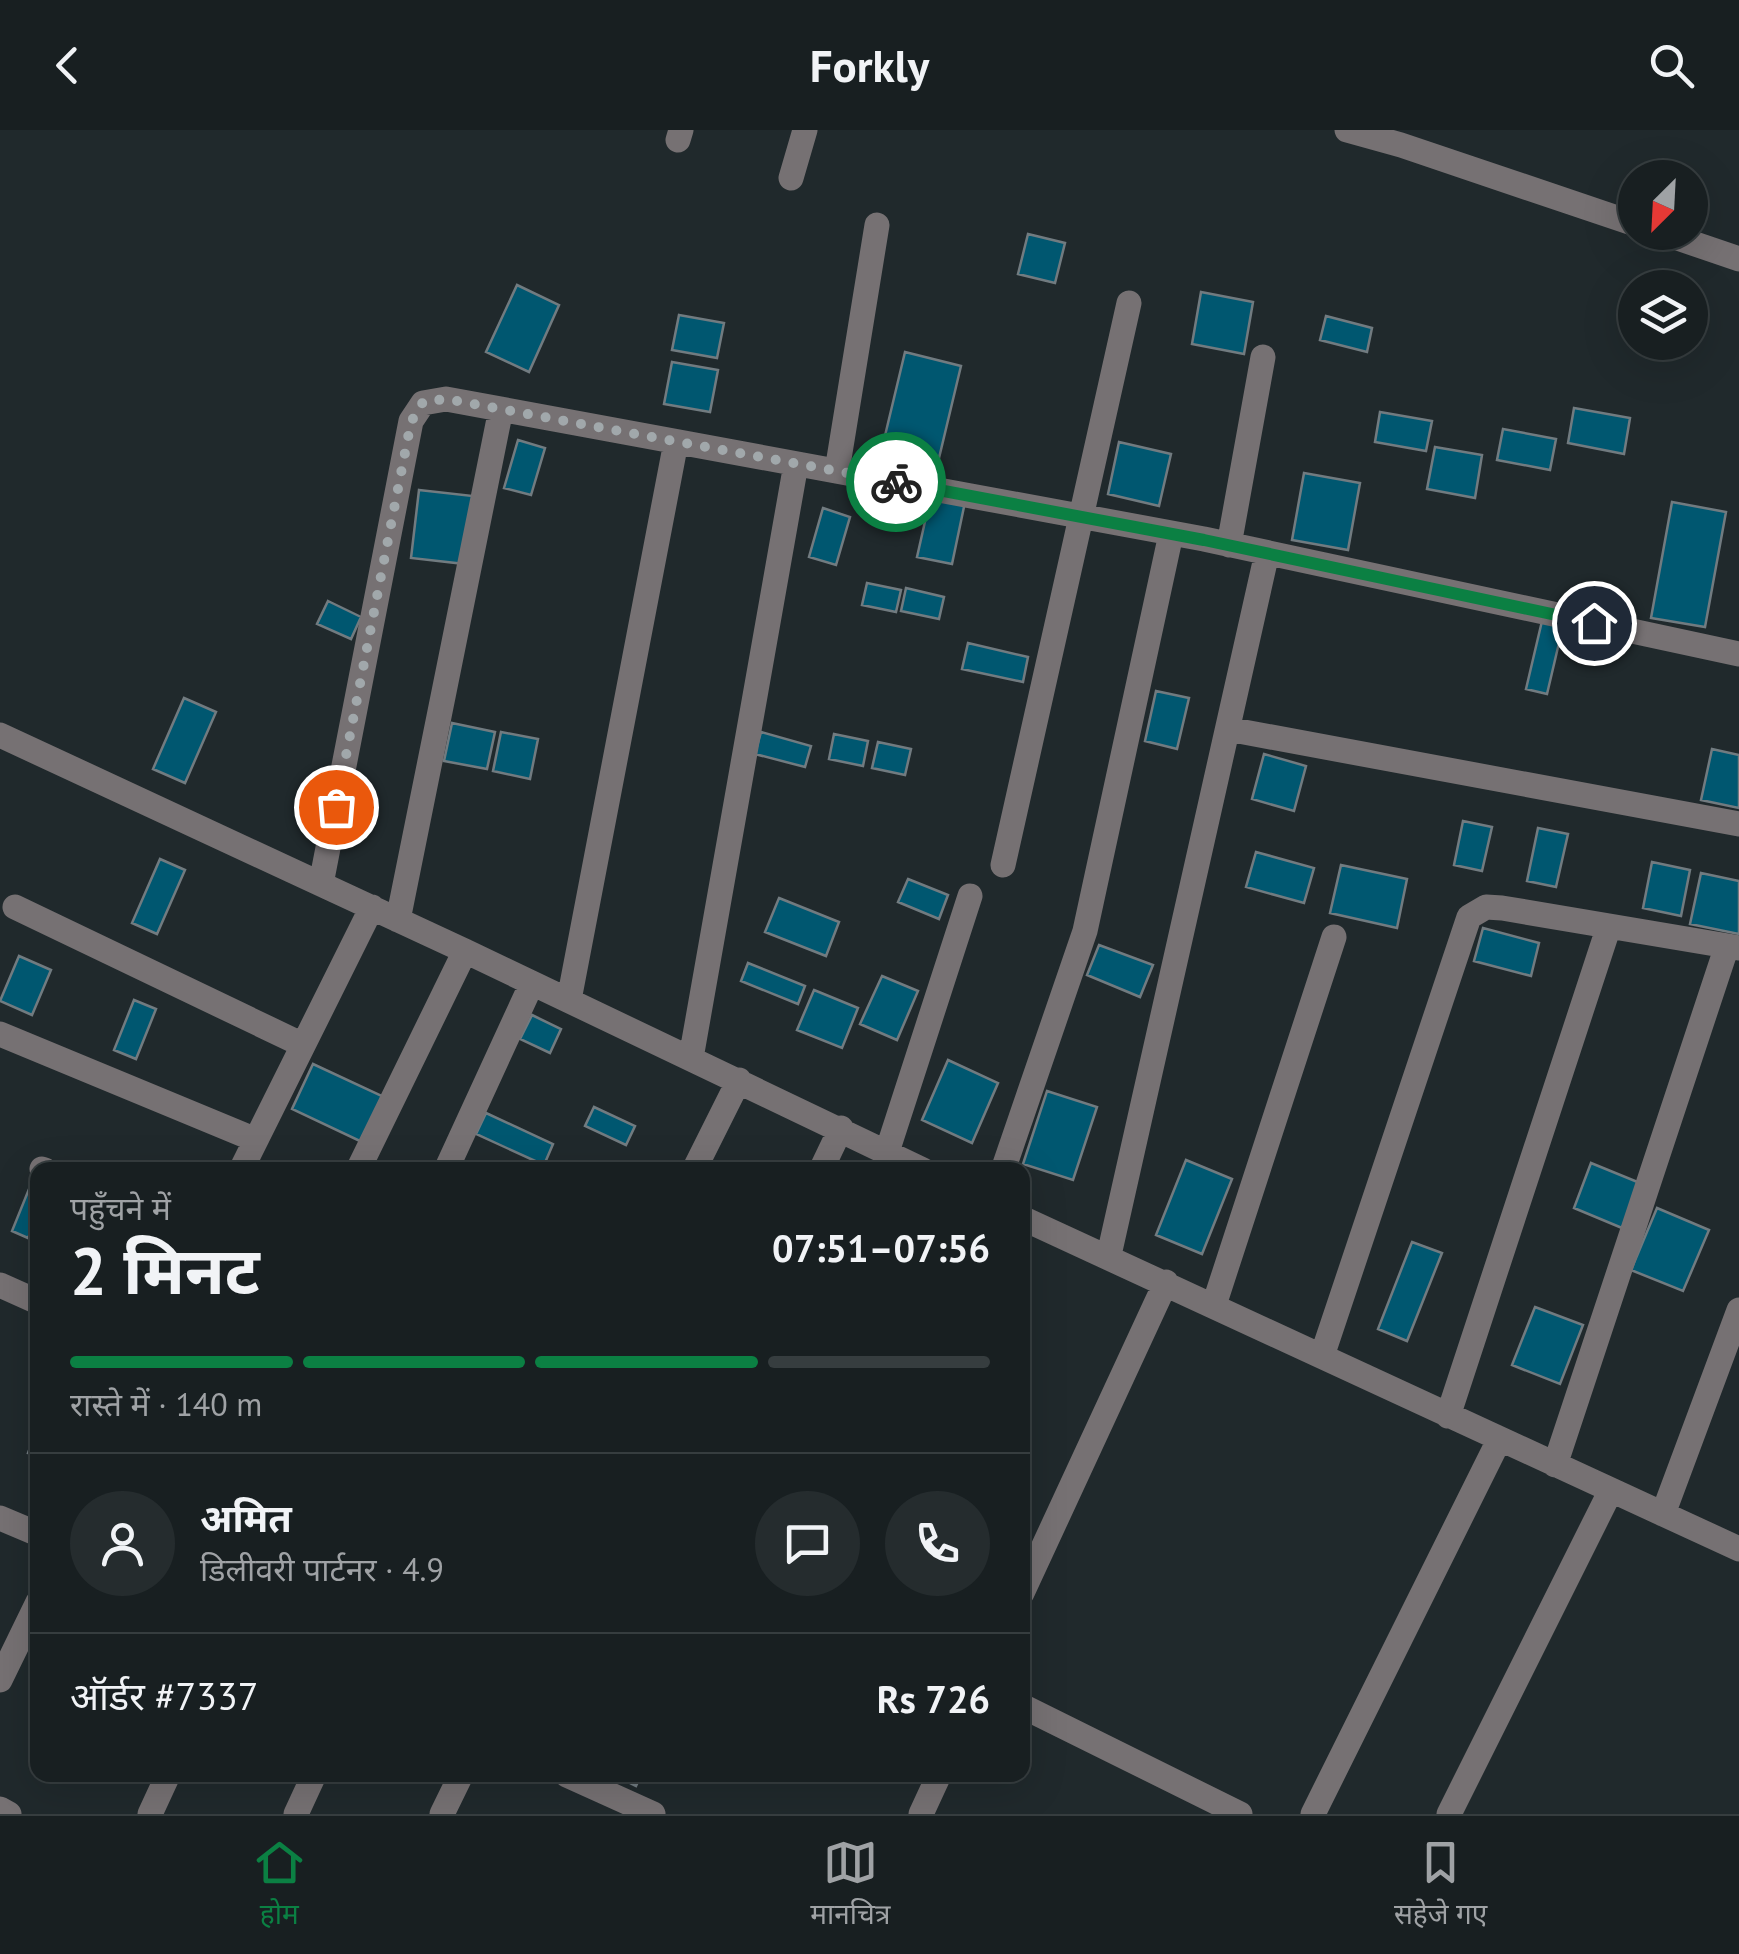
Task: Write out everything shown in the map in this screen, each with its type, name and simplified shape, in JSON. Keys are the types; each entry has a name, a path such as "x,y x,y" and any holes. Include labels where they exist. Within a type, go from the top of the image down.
{"street":[{"path":"791,178 805,130"},
{"path":"1347,130 1618,218"},
{"path":"837,472 877,225"},
{"path":"1708,248 1739,259"},
{"path":"1003,866 1129,303"},
{"path":"1229,545 1263,357"},
{"path":"321,884 411,422 423,402 446,399 1229,545 1739,654"},
{"path":"398,920 501,410"},
{"path":"570,1000 676,442"},
{"path":"691,1058 796,464"},
{"path":"1005,1162 1084,932 1170,534"},
{"path":"1109,1255 1268,553"},
{"path":"1228,729 1739,824"},
{"path":"0,735 532,982 907,1162"},
{"path":"887,1152 970,896"},
{"path":"15,907 304,1045"},
{"path":"1322,1356 1469,917 1486,907 1733,947 1555,1465"},
{"path":"245,1162 372,908"},
{"path":"1448,1416 1609,926"},
{"path":"1214,1305 1334,937"},
{"path":"362,1162 465,951"},
{"path":"450,1162 532,982"},
{"path":"0,1034 256,1140"},
{"path":"698,1162 739,1080"},
{"path":"825,1162 841,1128"},
{"path":"1030,1221 1739,1549"},
{"path":"1030,1576 1166,1282"},
{"path":"0,1286 30,1299"},
{"path":"1662,1514 1739,1310"},
{"path":"1313,1814 1499,1440"},
{"path":"1449,1814 1612,1490"},
{"path":"0,1518 30,1531"},
{"path":"0,1680 30,1618"},
{"path":"1030,1710 1240,1814"},
{"path":"150,1814 165,1782"},
{"path":"296,1814 311,1782"},
{"path":"442,1814 458,1782"},
{"path":"574,1782 595,1802 653,1814"},
{"path":"921,1814 936,1782"},
{"path":"0,1810 9,1814"}],"building":[{"path":"1028,234 1065,243 1055,283 1018,274"},
{"path":"517,285 559,305 529,372 486,352"},
{"path":"1201,292 1253,302 1244,354 1192,344"},
{"path":"679,315 724,323 717,358 672,350"},
{"path":"1326,316 1372,328 1367,352 1320,340"},
{"path":"905,352 961,366 939,458 883,444"},
{"path":"672,362 718,370 710,412 664,404"},
{"path":"1574,408 1630,418 1624,454 1568,443"},
{"path":"1380,412 1432,421 1426,451 1375,442"},
{"path":"1503,429 1556,439 1550,470 1497,460"},
{"path":"518,440 545,448 531,495 504,488"},
{"path":"1119,442 1171,454 1159,506 1108,494"},
{"path":"1435,447 1482,455 1475,498 1427,489"},
{"path":"1304,473 1360,483 1348,550 1292,540"},
{"path":"419,490 473,496 465,564 411,558"},
{"path":"931,495 965,502 952,564 917,557"},
{"path":"1672,502 1726,512 1705,627 1651,618"},
{"path":"823,508 850,517 836,565 809,557"},
{"path":"867,583 901,590 896,612 862,605"},
{"path":"906,588 944,597 939,619 901,611"},
{"path":"328,601 361,617 351,639 317,624"},
{"path":"1542,621 1563,626 1547,694 1526,689"},
{"path":"968,643 1028,657 1023,682 962,669"},
{"path":"1156,691 1189,698 1177,749 1145,741"},
{"path":"184,698 216,712 185,783 153,769"},
{"path":"452,723 495,732 487,769 444,761"},
{"path":"501,732 538,739 530,779 493,771"},
{"path":"761,732 811,746 805,767 755,754"},
{"path":"834,734 868,741 863,766 829,759"},
{"path":"878,742 911,749 905,775 872,768"},
{"path":"1712,749 1739,755 1739,808 1701,800"},
{"path":"1264,754 1306,766 1294,811 1252,799"},
{"path":"1463,821 1492,827 1482,871 1454,865"},
{"path":"1538,828 1568,834 1556,887 1527,881"},
{"path":"1256,852 1314,868 1304,903 1246,887"},
{"path":"160,859 185,870 157,934 132,923"},
{"path":"1652,862 1690,870 1681,916 1643,908"},
{"path":"1341,865 1407,879 1397,928 1330,913"},
{"path":"1701,873 1739,881 1739,934 1690,924"},
{"path":"908,879 948,895 939,919 898,902"},
{"path":"779,898 839,922 826,956 765,932"},
{"path":"1483,928 1539,943 1531,976 1474,961"},
{"path":"1099,945 1153,965 1140,997 1087,975"},
{"path":"19,956 51,970 32,1015 0,1001"},
{"path":"748,963 805,986 798,1004 741,981"},
{"path":"882,976 918,991 897,1040 860,1024"},
{"path":"814,990 858,1008 842,1048 797,1030"},
{"path":"134,1000 156,1009 136,1059 114,1050"},
{"path":"532,1015 561,1029 550,1053 520,1039"},
{"path":"948,1060 998,1083 972,1143 922,1120"},
{"path":"313,1064 382,1096 362,1142 292,1109"},
{"path":"1047,1091 1097,1107 1073,1180 1024,1162"},
{"path":"594,1107 635,1126 626,1145 585,1126"},
{"path":"486,1113 553,1144 545,1162 537,1162 476,1134"},
{"path":"1186,1160 1232,1179 1202,1254 1156,1235"},
{"path":"1591,1163 1640,1183 1622,1228 1574,1208"},
{"path":"30,1189 30,1233 28,1238 12,1231"},
{"path":"1657,1208 1709,1230 1683,1291 1631,1270"},
{"path":"1412,1242 1442,1253 1407,1341 1378,1329"},
{"path":"1535,1307 1583,1325 1560,1384 1512,1365"}],"way so far":[{"path":"336,807 411,422 423,402 446,399 896,482"}],"route":[{"path":"896,482 1204,540 1594,623"}]}
